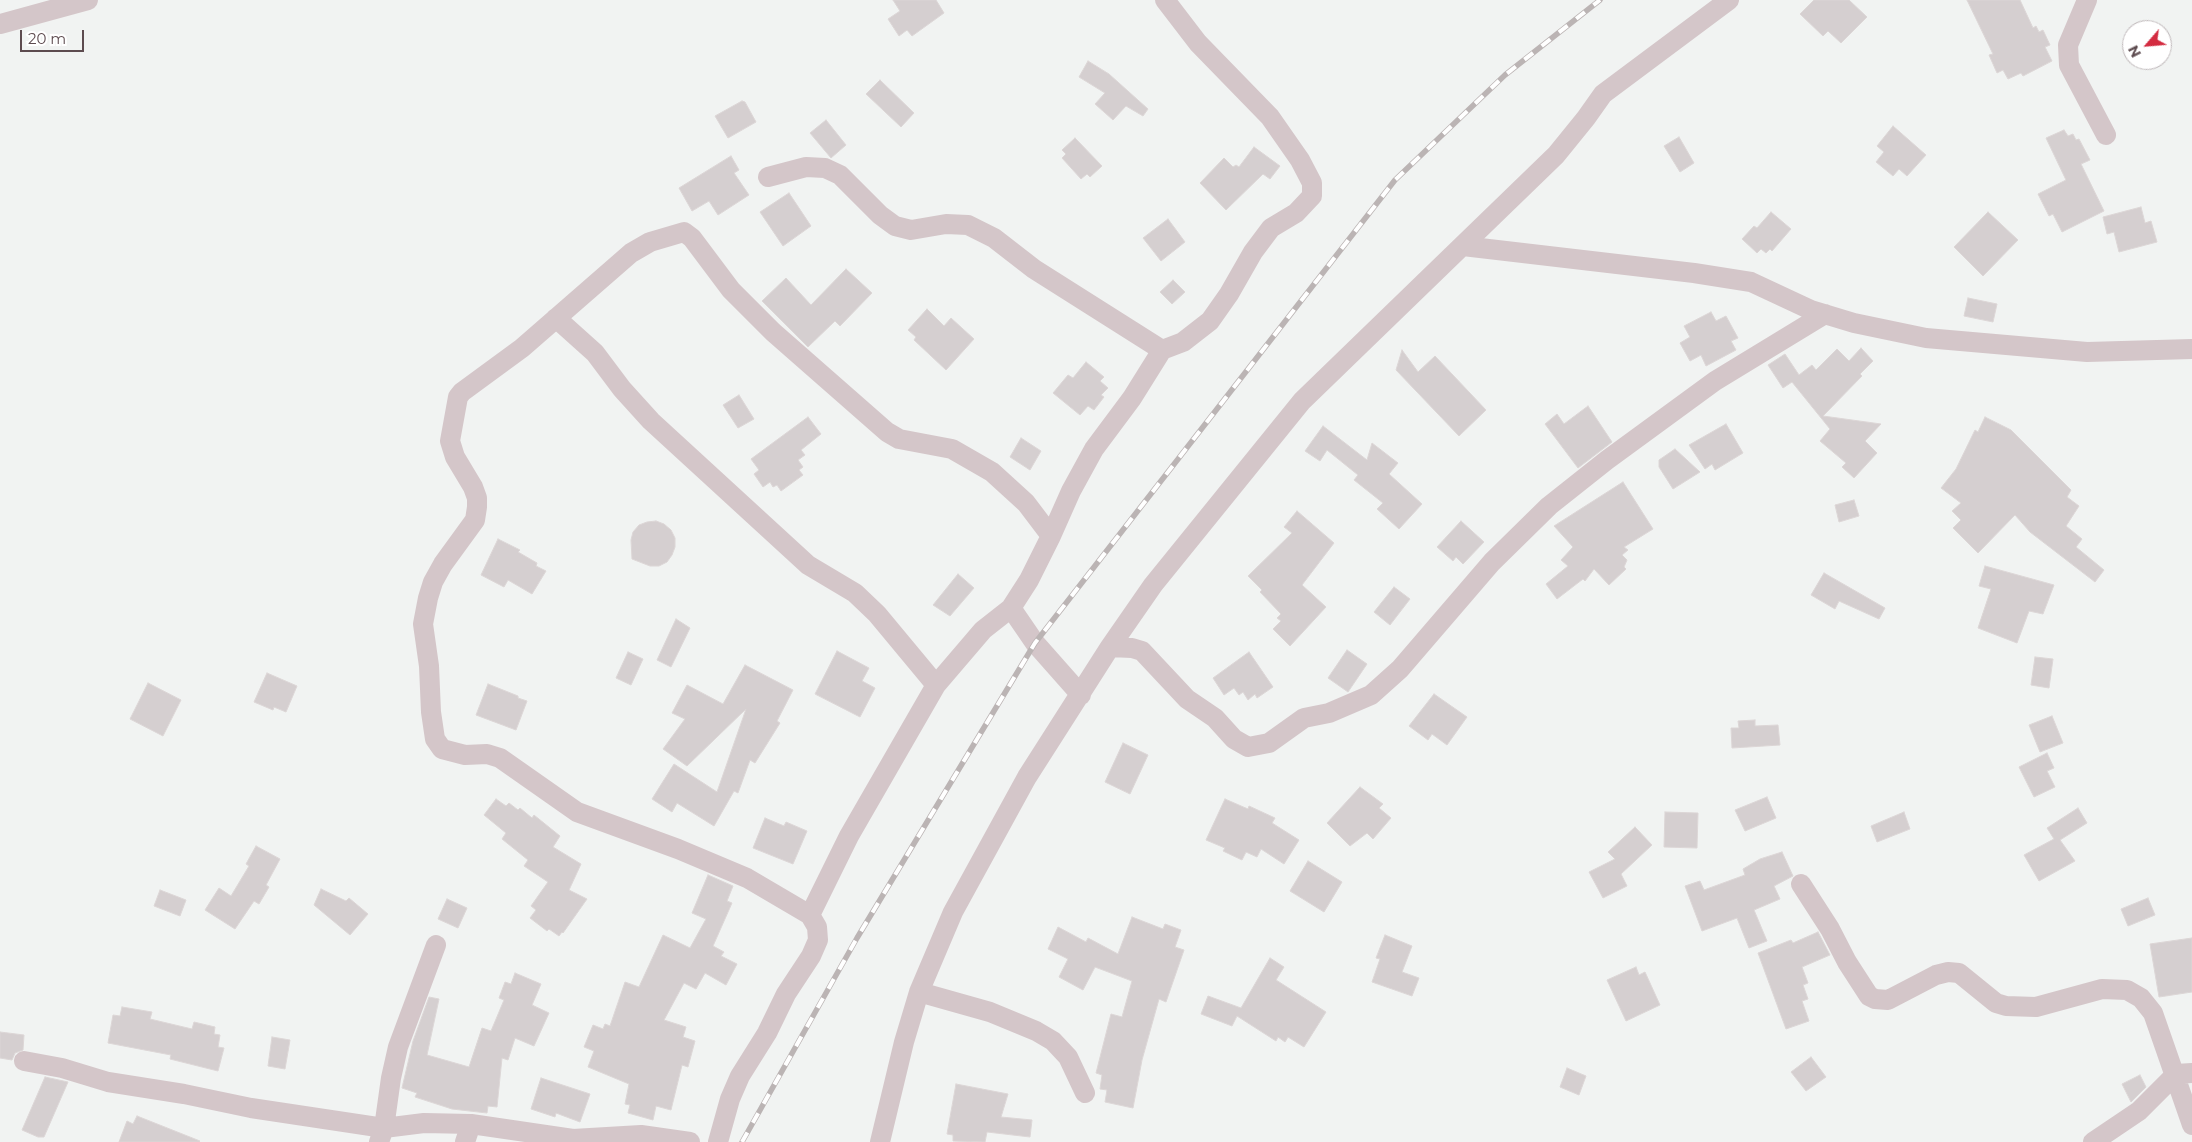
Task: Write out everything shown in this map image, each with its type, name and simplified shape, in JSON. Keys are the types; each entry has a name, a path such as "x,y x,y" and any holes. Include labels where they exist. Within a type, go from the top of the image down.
{"street":[{"path":"0,24 88,0"},
{"path":"810,916 849,836 936,685 983,630 1011,608 1029,580 1071,491 1094,448 1132,398 1162,350 1183,342 1210,321 1229,294 1252,252 1271,228 1296,213 1312,196 1312,183 1300,160 1270,117 1198,43 1165,0"},
{"path":"880,1142 904,1042 919,992 953,912 1026,777 1081,695 1110,647 1153,586 1302,401 1556,155 1603,94 1729,0"},
{"path":"2087,0 2068,45 2068,65 2106,134"},
{"path":"768,177 806,167 825,168 840,175 880,215 895,226 911,230 946,224 968,225 994,238 1034,269 1162,350"},
{"path":"718,1142 728,1107 740,1076 767,1033 786,994 812,956 818,940 817,927 810,916 748,878 678,849 577,812 500,758 487,754 465,755 442,749 435,739 431,712 430,666 423,624 433,582 443,564 475,520 477,507 474,487 455,457 450,441 458,397 462,392 522,348 631,253 650,242 684,232 692,238 732,290 773,332 887,432 907,441 952,449 992,472 1026,504 1051,536"},
{"path":"1463,246 1694,273 1752,282 1810,310 1854,323 1926,338 2087,352 2192,349"},
{"path":"1110,647 1132,648 1142,651 1187,699 1215,718 1234,739 1248,747 1269,743 1304,718 1329,713 1371,695 1400,669 1492,562 1549,506 1607,460 1714,381 1825,314"},
{"path":"556,318 595,353 622,389 651,421 808,565 855,593 877,614 936,685"},
{"path":"1011,608 1035,643 1081,695"},
{"path":"1801,884 1830,929 1846,962 1869,996 1875,999 1888,1000 1936,975 1948,972 1959,973 1996,1002 2006,1006 2036,1007 2102,989 2128,990 2141,998 2154,1013 2184,1073 2192,1125"},
{"path":"382,1135 398,1047 436,945"},
{"path":"919,992 990,1012 1036,1031 1053,1042 1068,1057 1086,1093"},
{"path":"24,1062 62,1068 108,1082 184,1094 382,1135 424,1123 468,1133 572,1139 641,1135 687,1142"},
{"path":"2093,1142 2139,1110 2184,1073"}],"building":[{"path":"893,0 936,0 944,13 912,36 907,30 899,36 888,19 900,11"},
{"path":"1814,0 1849,0 1867,17 1841,43 1828,31 1823,36 1800,14"},
{"path":"1967,0 2020,0 2033,28 2036,26 2039,32 2043,30 2050,45 2045,47 2052,61 2023,76 2021,73 2008,79 2003,70 1997,73 1989,55 1993,54"},
{"path":"1088,61 1109,74 1148,109 1143,116 1126,106 1113,120 1095,104 1105,93 1079,77"},
{"path":"880,80 914,113 901,127 866,94"},
{"path":"742,101 745,102 756,122 728,138 715,116"},
{"path":"826,120 846,145 831,158 810,133"},
{"path":"1893,126 1926,155 1907,176 1899,169 1893,176 1876,162 1884,152 1877,146"},
{"path":"2064,130 2068,136 2073,134 2076,140 2079,139 2090,160 2081,164 2104,211 2062,232 2053,214 2049,216 2038,194 2066,180 2046,138"},
{"path":"1679,137 1694,163 1680,172 1664,146"},
{"path":"1075,138 1102,166 1090,177 1087,174 1081,179 1062,158 1066,154 1062,150"},
{"path":"1254,147 1280,166 1270,179 1263,174 1226,210 1200,183 1224,158 1233,167 1236,165 1239,167"},
{"path":"731,156 739,170 734,173 749,195 718,215 709,201 692,211 679,188"},
{"path":"789,193 811,226 783,246 760,212"},
{"path":"2141,207 2145,223 2151,221 2157,242 2119,252 2114,232 2107,234 2103,217"},
{"path":"1771,212 1791,229 1772,251 1770,249 1766,253 1761,249 1757,253 1742,239 1754,226 1757,228"},
{"path":"1988,212 2018,240 1983,276 1954,247"},
{"path":"1168,219 1185,242 1161,261 1143,238"},
{"path":"846,269 872,293 840,326 835,321 808,347 762,301 786,278 811,305"},
{"path":"1173,280 1185,292 1172,304 1160,292"},
{"path":"1968,298 1997,304 1993,322 1964,316"},
{"path":"927,309 944,326 951,318 974,339 946,370 914,340 916,337 908,330"},
{"path":"1711,312 1716,321 1726,316 1738,338 1731,341 1736,350 1706,366 1701,355 1690,361 1680,343 1690,337 1684,326"},
{"path":"1861,348 1873,361 1860,374 1862,376 1823,416 1881,424 1865,441 1877,453 1854,478 1842,467 1846,463 1820,441 1830,429 1792,382 1783,388 1768,365 1785,354 1799,375 1812,365 1816,370 1837,349 1849,361"},
{"path":"1402,350 1418,372 1435,356 1486,410 1459,436 1396,370"},
{"path":"1086,362 1104,377 1100,381 1108,388 1101,395 1104,397 1094,410 1088,406 1080,415 1053,393 1068,375 1073,378"},
{"path":"739,395 754,419 738,428 723,405"},
{"path":"1588,406 1612,442 1578,468 1545,424 1557,414 1564,424"},
{"path":"808,417 821,434 801,450 805,455 798,460 803,467 799,470 803,475 781,491 777,485 773,487 770,482 763,487 754,474 759,470 751,459"},
{"path":"1985,417 2011,430 2071,490 2067,497 2079,506 2066,526 2082,539 2076,547 2104,570 2095,582 2030,532 2015,515 1978,553 1953,528 1961,520 1952,511 1961,503 1941,488 1956,469 1975,430 1978,432"},
{"path":"1726,424 1743,453 1715,470 1712,464 1705,469 1689,445"},
{"path":"1323,426 1367,460 1372,443 1398,463 1389,474 1422,504 1399,529 1377,509 1383,503 1354,480 1358,475 1327,450 1320,461 1305,451"},
{"path":"1021,438 1041,451 1030,470 1010,457"},
{"path":"1675,449 1700,472 1673,489 1659,467 1659,460"},
{"path":"1623,482 1653,529 1624,547 1628,550 1622,555 1627,560 1624,567 1626,569 1609,585 1594,569 1585,581 1583,579 1557,599 1546,584 1568,566 1561,560 1573,547 1554,526"},
{"path":"1854,500 1859,516 1839,522 1835,505"},
{"path":"1297,511 1334,543 1302,585 1326,607 1290,646 1273,629 1281,621 1277,618 1281,614 1248,576 1292,533 1284,527"},
{"path":"656,521 664,524 671,530 675,538 675,547 667,562 659,566 650,566 632,559 631,540 633,532 639,525"},
{"path":"1461,521 1484,542 1463,564 1456,557 1453,561 1437,547"},
{"path":"498,539 520,550 518,552 537,563 536,566 546,571 532,594 508,580 504,587 481,575"},
{"path":"1985,566 2054,585 2043,614 2029,611 2017,643 1978,628 1991,589 1979,586"},
{"path":"1824,573 1885,608 1879,619 1839,601 1835,609 1811,595"},
{"path":"958,574 974,588 950,616 933,605"},
{"path":"1394,587 1410,599 1390,625 1374,612"},
{"path":"676,619 690,628 671,667 657,660"},
{"path":"1347,650 1367,664 1348,692 1328,678"},
{"path":"837,651 869,668 862,681 875,688 860,717 815,694"},
{"path":"628,652 643,659 631,685 616,678"},
{"path":"1249,652 1273,687 1257,698 1255,694 1248,700 1243,692 1239,695 1234,688 1224,695 1213,678"},
{"path":"2035,657 2053,659 2049,688 2031,685"},
{"path":"745,665 793,690 777,721 780,723 755,763 750,760 738,793 734,791 714,826 677,803 672,812 652,799 674,764 717,792 746,709 687,766 663,749 685,719 672,713 687,685 723,704"},
{"path":"267,673 297,686 286,712 274,707 273,710 254,702"},
{"path":"148,683 181,700 163,736 130,719"},
{"path":"488,684 527,701 516,730 476,715"},
{"path":"1434,694 1467,717 1447,745 1432,734 1428,740 1409,726"},
{"path":"2052,716 2063,743 2040,752 2029,725"},
{"path":"1755,720 1755,726 1778,725 1780,745 1732,748 1731,728 1739,728 1738,721"},
{"path":"1123,743 1148,755 1130,794 1105,782"},
{"path":"2047,753 2054,768 2047,771 2055,787 2034,797 2019,767"},
{"path":"1360,787 1383,804 1379,808 1391,818 1373,839 1367,833 1350,846 1327,823"},
{"path":"1767,797 1776,818 1745,831 1735,810"},
{"path":"496,799 506,806 509,803 518,810 520,808 532,818 534,815 560,836 553,847 581,864 569,890 587,899 559,936 549,929 547,931 530,918 536,910 531,906 548,882 524,866 528,860 502,839 506,833 484,815"},
{"path":"1225,799 1248,809 1249,806 1275,818 1272,823 1299,840 1284,864 1261,849 1257,857 1246,852 1242,860 1223,851 1225,848 1206,840"},
{"path":"2078,808 2087,823 2060,840 2075,861 2039,881 2024,855 2054,839 2047,828"},
{"path":"1665,812 1698,813 1697,848 1664,847"},
{"path":"1904,812 1910,829 1877,842 1871,826"},
{"path":"765,818 784,826 786,822 807,831 793,864 753,848"},
{"path":"1635,827 1652,845 1621,874 1627,886 1603,898 1589,872 1615,859 1608,852"},
{"path":"256,846 280,859 266,885 269,887 259,904 254,901 235,929 205,910 219,888 231,896 249,866 246,864"},
{"path":"1782,852 1793,876 1774,886 1780,899 1754,910 1767,941 1749,948 1737,918 1702,931 1685,886 1700,881 1704,890 1745,875 1743,869 1760,859"},
{"path":"1308,861 1342,882 1324,912 1290,891"},
{"path":"708,875 733,886 727,901 732,903 713,946 724,952 721,956 737,964 726,985 705,973 696,989 684,983 664,1020 686,1027 683,1037 695,1041 688,1067 682,1065 671,1110 656,1106 653,1120 628,1113 630,1105 625,1104 629,1084 588,1067 594,1051 584,1047 593,1025 603,1029 605,1024 610,1026 625,982 639,987 663,935 690,948 706,919 692,913"},
{"path":"321,889 346,901 349,898 368,914 350,935 314,905"},
{"path":"160,890 186,900 180,916 154,906"},
{"path":"2148,898 2155,915 2128,926 2121,909"},
{"path":"447,899 467,908 458,928 438,919"},
{"path":"1132,917 1163,929 1165,924 1181,930 1175,947 1184,950 1166,1002 1159,999 1142,1060 1133,1108 1105,1102 1107,1090 1100,1089 1102,1075 1096,1073 1111,1014 1122,1017 1132,981 1095,967 1083,990 1059,977 1068,959 1048,949 1058,927 1086,942 1088,938 1118,954"},
{"path":"1818,932 1830,955 1802,967 1808,983 1803,985 1808,999 1802,1001 1809,1021 1786,1029 1758,953 1791,940 1793,943"},
{"path":"1385,935 1412,946 1402,972 1419,978 1412,996 1372,982 1380,959 1376,958"},
{"path":"2192,938 2192,992 2159,997 2150,944"},
{"path":"1270,958 1284,967 1276,980 1326,1012 1304,1047 1288,1037 1285,1042 1278,1037 1276,1041 1237,1016 1232,1026 1201,1014 1208,996 1241,1008"},
{"path":"1636,967 1639,975 1645,972 1660,1005 1626,1021 1607,980"},
{"path":"515,973 541,984 532,1005 549,1013 534,1046 515,1038 508,1060 502,1058 497,1107 488,1106 487,1113 452,1109 415,1097 417,1093 402,1088 413,1041 429,997 439,999 427,1055 469,1067 482,1028 491,1031 504,1000 499,998 505,982 511,984"},
{"path":"122,1007 152,1012 150,1019 192,1029 194,1022 215,1027 214,1034 220,1035 218,1047 224,1048 218,1071 170,1059 171,1055 108,1043 113,1015 120,1016"},
{"path":"0,1032 24,1035 23,1050 15,1053 12,1060 0,1058"},
{"path":"272,1037 290,1040 285,1069 268,1066"},
{"path":"1811,1057 1826,1077 1806,1091 1791,1072"},
{"path":"1567,1068 1586,1076 1579,1095 1560,1087"},
{"path":"2140,1075 2146,1087 2131,1102 2122,1084"},
{"path":"45,1077 68,1082 44,1137 38,1137 22,1130"},
{"path":"541,1078 590,1094 580,1122 556,1113 555,1117 531,1109"},
{"path":"956,1084 1008,1094 1001,1117 1032,1120 1030,1137 987,1132 985,1142 953,1141 953,1135 947,1134"},
{"path":"137,1116 200,1141 119,1142 127,1121 133,1124"}],"railway":[{"path":"742,1142 857,938 1035,643 1395,180 1505,75 1600,0"}]}
